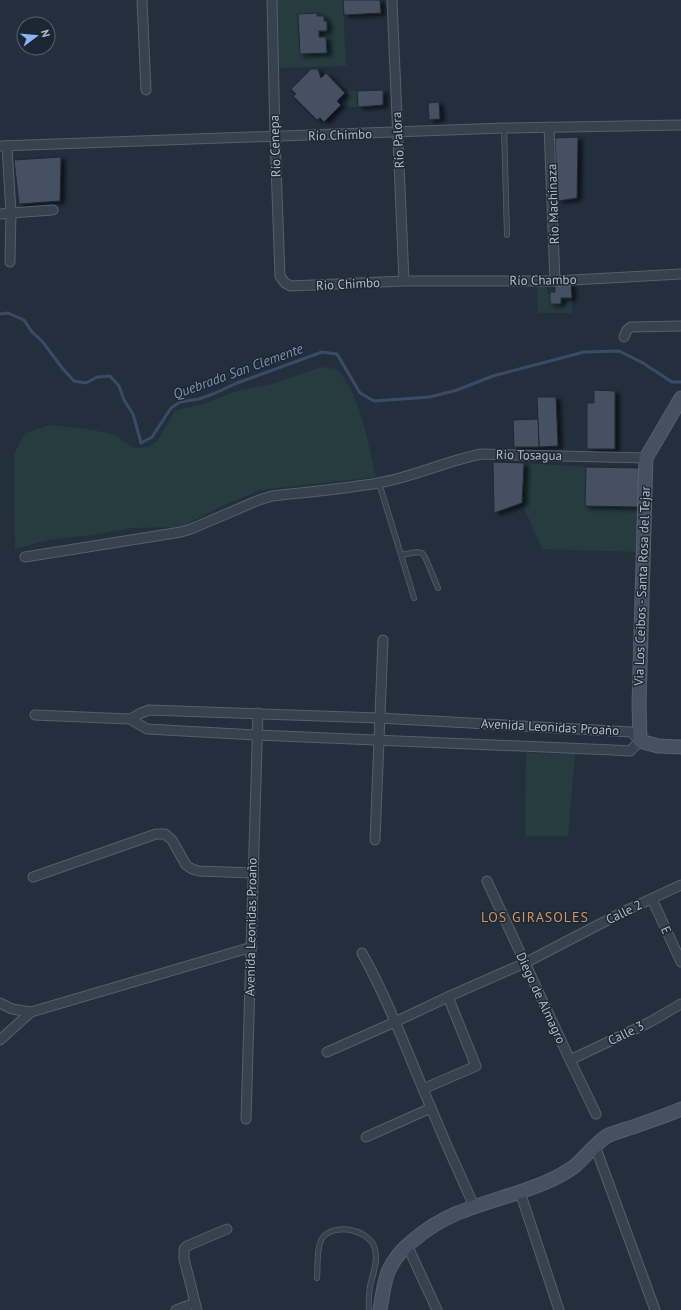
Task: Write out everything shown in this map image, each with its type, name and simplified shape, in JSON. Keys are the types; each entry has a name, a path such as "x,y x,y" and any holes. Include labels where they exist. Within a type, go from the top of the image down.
{"main road":[{"name":"Via Los Ceibos - Santa Rosa del Tejar","path":"640,741 639,704 646,458 681,398"},
{"path":"640,741 658,746 681,747"},
{"path":"380,1310 388,1272 396,1258 407,1245 434,1224 451,1215 474,1206 520,1192 565,1173 577,1164 594,1146 607,1137 681,1109"}],"street":[{"path":"142,0 146,90"},
{"name":"Río Cenepa","path":"272,0 274,137 280,276 284,283 291,286"},
{"name":"Río Palora","path":"392,0 404,281"},
{"name":"Río Chimbo","path":"3,146 504,128 681,125"},
{"name":"Río Machinaza","path":"549,127 555,281"},
{"path":"3,146 11,213 10,262"},
{"path":"0,214 53,210"},
{"name":"Río Chambo","path":"404,281 555,281 681,274"},
{"name":"Rio Chimbo","path":"291,286 404,281"},
{"path":"624,337 627,330 631,327 681,326"},
{"name":"Rio Tosagua","path":"25,558 181,532 272,496 379,483 416,474 481,454 646,458"},
{"path":"375,840 383,640"},
{"path":"130,719 149,710 258,713"},
{"name":"Avenida Leonidas Proaño","path":"246,1119 252,947 252,873 257,735 258,713 380,718 631,732 640,741 630,751 257,735"},
{"path":"35,715 130,719 148,729 257,735"},
{"path":"33,877 156,834 165,834 172,840 186,865 192,869 199,871 252,873"},
{"name":"Diego de Almagro","path":"487,881 596,1114"},
{"name":"Calle 2","path":"327,1052 525,963 625,911 681,885"},
{"name":"E","path":"652,899 681,962"},
{"path":"0,1003 12,1009 31,1012 252,947"},
{"path":"362,952 370,966 395,1022 474,1206"},
{"path":"423,1089 476,1066 448,997"},
{"name":"Calle 3","path":"570,1060 650,1022 681,1004"},
{"path":"0,1040 31,1012"},
{"path":"366,1137 431,1108"},
{"path":"594,1146 654,1310"},
{"path":"520,1192 559,1310"},
{"path":"176,1310 196,1306 184,1259 184,1249 187,1246 227,1229"},
{"path":"407,1245 437,1310"}],"lane":[{"path":"504,128 508,235"},
{"path":"379,483 414,598"},
{"path":"401,555 417,552 422,553 438,588"},
{"path":"317,1278 319,1245 324,1236 333,1231 344,1229 363,1233 370,1239 375,1248 376,1259 368,1301 369,1310"}],"green space":[{"path":"277,0 343,0 346,66 278,68"},
{"path":"385,89 386,105 383,105 382,90 357,91 358,107 348,107 348,91"},
{"path":"547,284 547,294 550,294 550,304 561,304 561,298 572,298 572,313 538,313 537,285"},
{"path":"321,367 337,369 352,393 358,406 366,434 376,477 260,490 220,507 181,527 131,528 94,535 53,539 15,549 14,454 25,433 50,425 88,429 115,435 135,449 150,446 157,441 175,411 209,402 233,392 276,383"},
{"path":"524,463 586,467 586,506 639,507 637,552 542,549 522,503"},
{"path":"526,753 575,754 568,836 525,836"}],"building":[{"path":"343,0 380,0 381,13 344,15"},
{"path":"317,13 317,16 324,16 324,21 327,21 327,31 319,31 319,37 326,37 327,53 300,54 298,14"},
{"path":"311,69 318,69 321,78 326,73 345,93 337,101 341,105 324,122 320,118 317,120 293,96 296,94 291,89"},
{"path":"383,90 383,105 358,107 357,91"},
{"path":"439,102 440,119 429,120 428,103"},
{"path":"578,137 577,198 558,201 555,138"},
{"path":"61,157 60,201 19,204 14,160"},
{"path":"555,284 571,284 572,298 561,298 561,304 550,304 550,292 555,292"},
{"path":"594,390 615,391 615,449 587,449 587,403 594,403"},
{"path":"537,397 556,397 558,446 539,447"},
{"path":"538,419 539,447 514,447 513,420"},
{"path":"493,462 524,463 522,503 494,513"},
{"path":"586,467 640,468 639,507 585,506"}],"waterway":[{"name":"Quebrada San Clemente","path":"0,314 8,313 24,320 32,332 42,341 74,381 86,383 97,377 110,376 119,386 124,400 133,414 141,443 152,437 171,408 180,402 199,399 237,383 322,352 337,354 360,393 374,401 430,397 457,390 493,376 584,352 619,351 643,363 672,382 681,382"}],"district":[{"name":"LOS GIRASOLES","path":"535,917"}]}
